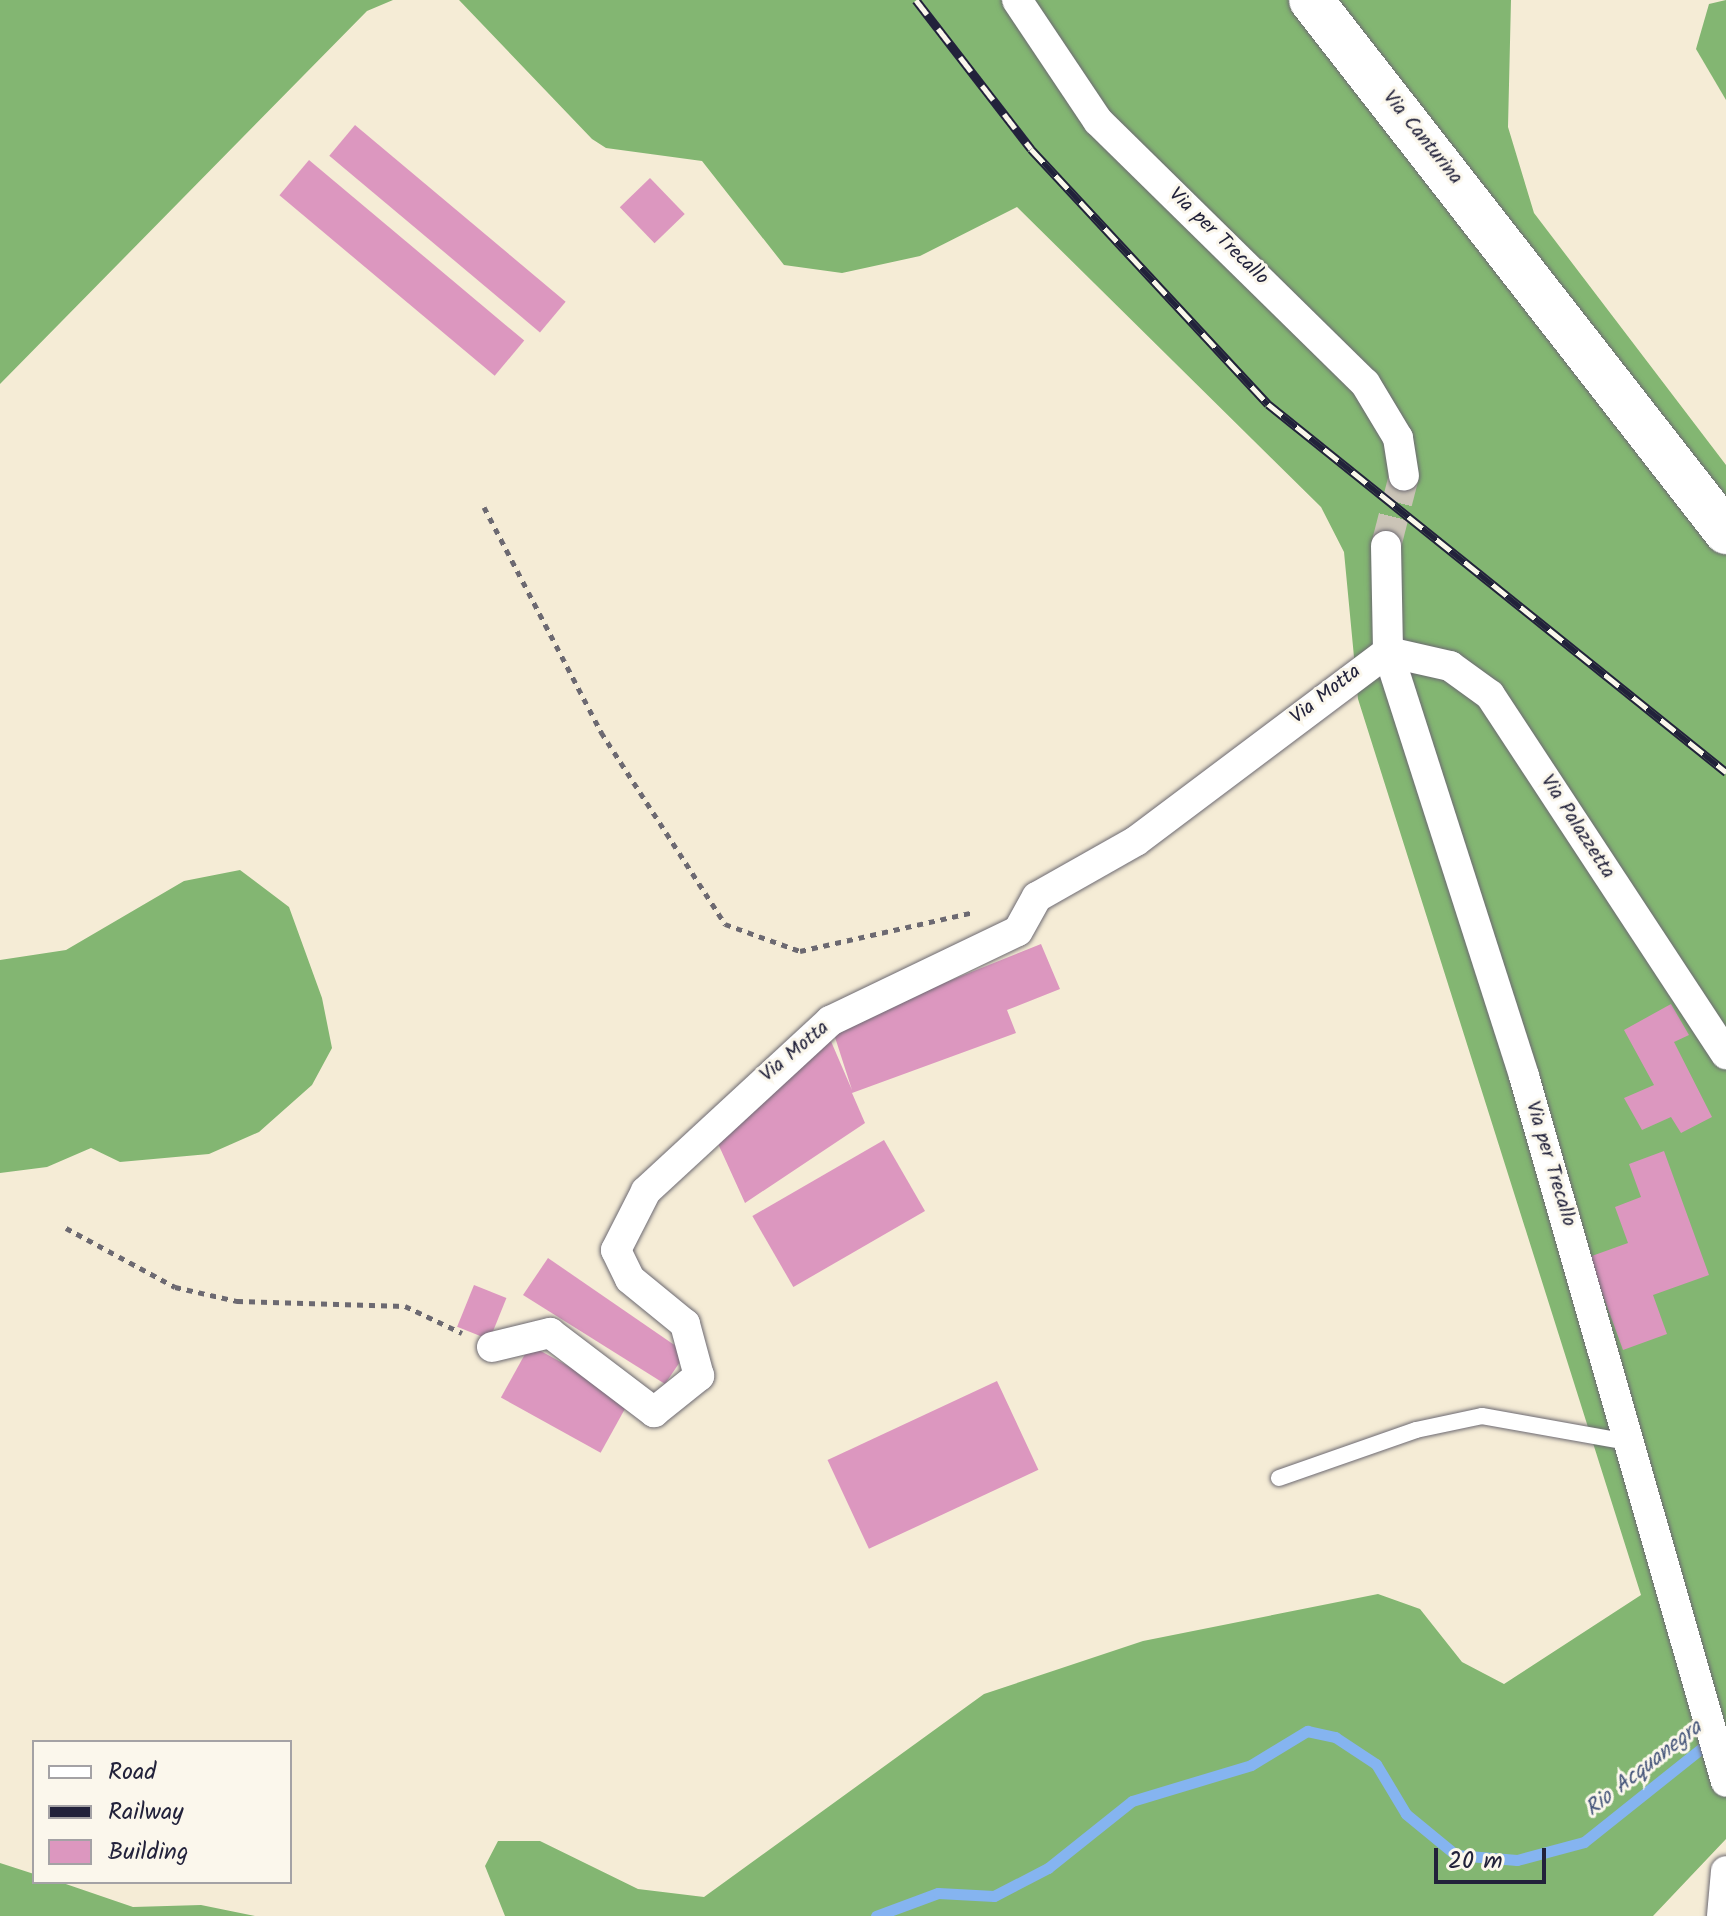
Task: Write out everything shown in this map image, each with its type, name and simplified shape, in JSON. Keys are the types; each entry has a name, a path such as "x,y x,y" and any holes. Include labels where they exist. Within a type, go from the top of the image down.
{"main road":[{"name":"Via Canturina","path":"1311,0 1533,277 1726,532"}],"street":[{"name":"Via per Trecallo","path":"1017,0 1098,121 1365,383 1398,438 1404,476"},
{"name":"Via per Trecallo","path":"1386,546 1388,652 1633,1443 1701,1680 1726,1782"},
{"name":"Via Motta","path":"492,1347 550,1333 654,1412 699,1376 685,1324 630,1279 616,1250 646,1191 830,1021 1018,931 1037,897 1136,841 1388,652"},
{"name":"Via Palazzetta","path":"1388,652 1450,666 1490,695 1726,1054"},
{"path":"1722,1916 1726,1871"}],"lane":[{"path":"1279,1478 1416,1430 1482,1416 1633,1443"}],"path":[{"path":"484,507 601,732 725,924 800,951 1037,897"},
{"path":"66,1228 175,1287 237,1301 405,1306 492,1347"}],"green space":[{"path":"0,0 393,0 367,11 0,384"},
{"path":"459,0 1511,0 1508,127 1534,213 1726,465 1726,1839 1653,1916 505,1916 485,1866 498,1841 540,1841 638,1889 704,1897 984,1694 1143,1641 1378,1594 1420,1609 1462,1662 1504,1684 1641,1595 1358,699 1344,552 1321,507 1017,207 920,256 842,273 784,265 702,161 606,148 592,139"},
{"path":"1726,0 1726,100 1696,49 1709,4"},
{"path":"240,870 289,907 322,998 332,1048 312,1085 259,1132 209,1154 120,1162 91,1148 47,1167 0,1173 0,960 66,950 184,881"},
{"path":"0,1863 32,1873 32,1884 66,1884 133,1907 201,1905 255,1916 0,1916"}],"building":[{"path":"355,125 566,302 540,332 329,156"},
{"path":"309,160 524,341 495,376 279,195"},
{"path":"650,178 685,214 655,243 620,207"},
{"path":"1041,944 1060,989 1007,1010 1016,1033 852,1093 865,1123 745,1203 715,1137 830,1039 852,1090 832,1028"},
{"path":"1671,1004 1689,1035 1674,1042 1712,1117 1681,1133 1671,1117 1642,1130 1624,1098 1654,1085 1624,1030"},
{"path":"884,1140 925,1211 793,1287 752,1216"},
{"path":"1664,1151 1709,1275 1653,1295 1667,1334 1623,1350 1589,1257 1628,1243 1615,1207 1641,1197 1629,1164"},
{"path":"548,1258 686,1353 665,1384 523,1295"},
{"path":"474,1285 506,1298 490,1340 457,1327"},
{"path":"530,1345 630,1400 601,1453 501,1397"},
{"path":"997,1381 1038,1470 869,1549 828,1460"}],"waterway":[{"name":"Rio Acquanegra","path":"876,1916 938,1893 994,1896 1048,1868 1132,1801 1251,1765 1307,1731 1335,1737 1376,1764 1406,1814 1456,1855 1517,1860 1584,1842 1712,1740"}],"tunnel":[{"path":"1386,546 1404,476"}],"railway":[{"path":"916,0 1031,149 1268,404 1726,772"}]}
